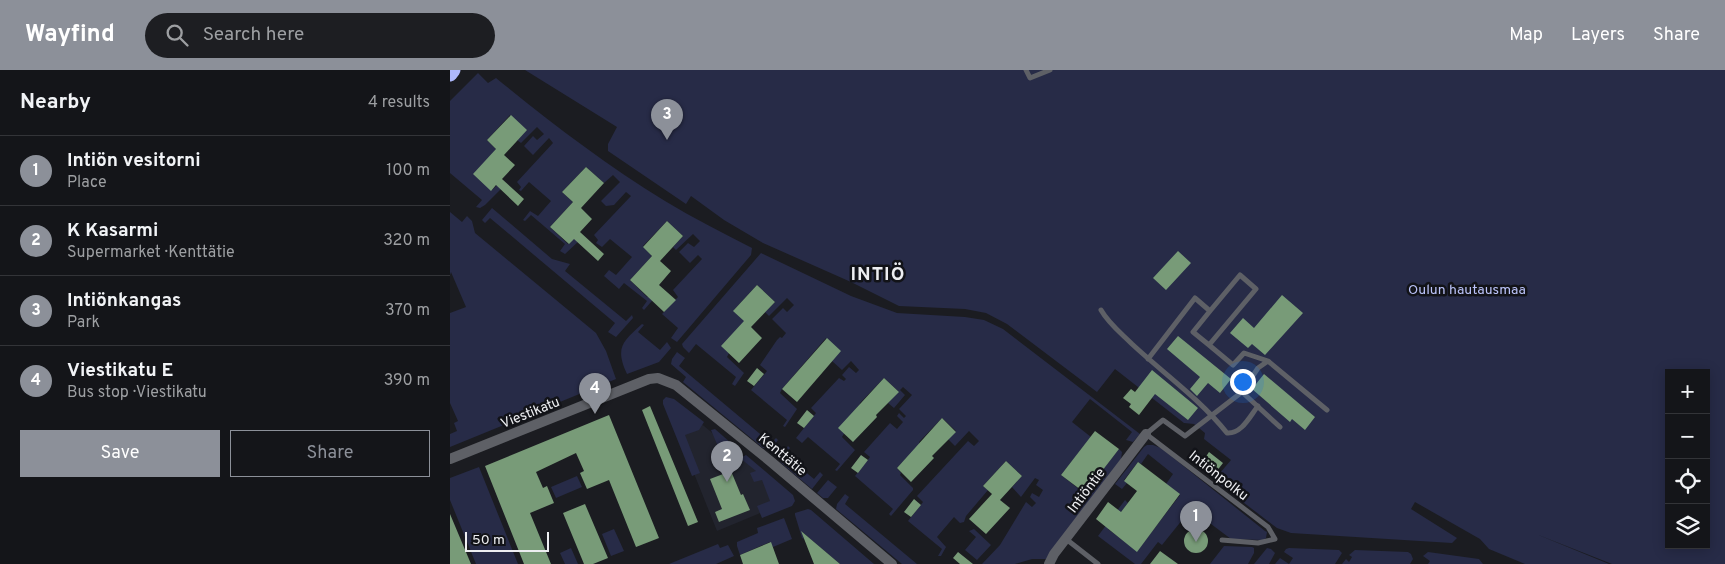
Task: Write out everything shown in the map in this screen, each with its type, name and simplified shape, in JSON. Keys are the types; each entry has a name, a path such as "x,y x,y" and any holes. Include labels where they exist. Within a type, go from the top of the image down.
{"highway":[{"path":"450,74 454,70"}],"street":[{"name":"Kenttätie","path":"649,379 658,378 676,385 892,564"},
{"name":"Viestikatu","path":"450,459 649,379"},
{"name":"Intiöntie","path":"1049,564 1146,434"}],"lane":[{"path":"1026,70 1030,78 1050,70"},
{"path":"1209,345 1256,289 1240,276 1193,332 1233,365 1244,353 1268,361 1327,410"},
{"path":"1148,359 1196,298 1210,311"},
{"path":"1101,310 1106,320 1213,415 1227,433 1239,431 1258,406"},
{"path":"1146,434 1163,420 1185,436 1242,392 1258,368 1268,361"},
{"path":"1242,392 1280,427"},
{"name":"Intiönpolku","path":"1146,434 1268,527 1275,538 1258,544 1222,540"},
{"path":"1066,539 1098,564"}],"shaded area":[{"path":"673,421 698,421 788,496 780,505 717,531"}],"green space":[{"name":"Oulun hautausmaa","path":"525,70 1725,70 1725,564 1612,564 1536,534 1609,564 1525,564 1489,549 1480,539 1415,502 1411,509 1457,538 1452,543 1291,533 1277,528 1214,480 1231,460 1204,439 1205,433 1194,424 1184,423 1115,369 1097,392 1007,324 986,313 965,309 899,306 851,282 763,243 724,220 691,196 686,204 608,151 608,144 617,127"},
{"path":"478,73 488,83 496,78 579,143 621,173 665,201 752,248 751,255 677,342 671,338 678,328 662,314 678,297 673,290 702,259 698,255 690,263 679,252 688,243 694,247 700,241 693,234 676,250 673,247 683,236 667,221 643,246 652,256 630,280 647,297 658,294 644,310 642,308 647,301 624,283 619,289 604,276 609,270 616,275 632,257 610,239 602,247 596,243 598,240 594,235 631,196 626,192 614,205 606,206 601,201 620,182 613,175 604,183 586,167 562,192 573,202 550,227 568,244 576,236 580,240 565,254 560,251 565,244 531,215 525,221 523,220 530,211 538,216 551,201 529,182 521,191 519,190 521,187 517,182 553,143 549,138 533,155 524,146 533,136 537,140 544,134 537,127 521,143 517,140 510,115 487,140 496,149 492,190 497,185 501,189 480,208 476,207 482,200 450,173 450,101"},
{"path":"492,208 552,259 570,264 565,271 626,321 632,315 633,318 616,337 608,332 615,323 490,218 485,223 482,220"},
{"path":"450,212 462,222 467,216 472,221 475,233 596,333 606,351 616,379 450,447 450,434 457,431 454,423 458,421 450,403 450,313 466,307 451,272 450,275"},
{"path":"761,253 851,296 897,313 965,317 984,320 1003,329 1140,434 1133,442 1126,440 1132,432 1090,399 1072,422 1091,437 1061,475 1084,493 1119,449 1122,452 1121,459 1046,559 1032,559 1015,564 982,564 1000,545 1026,502 1032,507 1036,503 1030,497 1032,493 1039,497 1043,490 1036,485 1039,480 1035,478 1021,497 1012,487 1022,476 1006,461 983,486 988,490 966,516 964,522 960,523 954,517 937,537 946,547 941,556 938,556 942,549 908,521 923,502 917,496 968,441 974,446 979,441 969,431 955,446 948,439 956,431 942,418 919,442 920,444 897,468 901,473 900,475 913,490 891,516 889,514 893,509 855,476 870,457 864,452 890,423 897,429 903,422 897,416 899,413 904,418 906,416 899,409 912,395 903,387 900,390 905,395 894,408 888,403 898,391 884,378 860,403 861,405 842,437 855,450 837,471 835,470 840,464 808,437 802,443 796,438 816,413 811,408 839,378 844,381 846,379 842,375 849,367 856,373 859,370 851,361 842,370 832,361 826,338 780,393 797,409 785,427 783,426 787,420 751,390 767,371 760,365 777,340 786,333 772,319 783,308 787,312 794,305 787,298 769,316 765,312 775,302 757,285 734,310 745,321 727,357 744,373 735,386 732,384 736,377 696,344 689,353 683,347 682,344"},
{"path":"642,324 644,325 638,332 660,350 667,342 671,348 659,362 627,374 621,358 622,346"},
{"path":"677,352 685,358 679,366 771,443 776,438 778,440 772,448 763,448 683,382 686,377 671,364"},
{"path":"666,397 674,399 704,422 699,430 685,435 700,473 692,476 663,404 663,400"},
{"path":"715,429 739,450 735,457 725,463 711,430"},
{"path":"1147,445 1161,448 1267,532 1266,538 1263,540 1231,539 1191,509 1162,545 1158,542 1141,564 1135,564 1098,536 1125,500 1128,503 1108,529 1137,551 1180,495 1166,484 1173,474 1148,454 1141,464 1138,462 1124,480 1127,483 1122,489 1115,484"},
{"path":"788,446 790,448 785,455 814,479 820,472 823,475 812,489 780,462 780,456"},
{"path":"746,455 793,495 795,501 792,506 762,518 757,506 770,501 762,480 754,482 750,473 756,471 740,458"},
{"path":"479,467 518,564 476,564 450,500 450,478"},
{"path":"577,476 582,487 556,498 551,487"},
{"path":"828,480 837,487 828,498 823,498 817,493"},
{"path":"845,494 849,497 845,504 917,564 902,564 836,509 837,504"},
{"path":"808,509 874,564 840,564 802,532 804,539 802,538 795,513"},
{"path":"784,518 792,539 773,547 770,542 740,555 737,542 758,533 757,528"},
{"path":"614,529 624,551 611,556 602,534"},
{"path":"974,529 991,545 977,560 965,550 976,537 969,531"},
{"path":"718,544 720,548 728,545 734,556 716,564 669,564"},
{"path":"1224,546 1252,547 1254,548 1254,553 1248,564 1210,564"},
{"path":"571,548 578,564 565,564 560,553"},
{"path":"1267,548 1275,553 1269,564 1254,564"},
{"path":"1289,548 1339,550 1342,553 1335,564 1289,564 1293,558 1284,552"},
{"path":"1355,550 1408,552 1413,559 1410,564 1342,564 1346,559 1349,562 1352,557 1349,555"},
{"path":"1428,552 1479,559 1483,564 1428,564 1430,561 1423,556"},
{"path":"1280,558 1289,564 1275,564"}],"building":[{"path":"511,115 527,130 504,155 515,165 502,179 524,199 518,206 496,185 491,191 473,174 496,149 487,140"},
{"path":"586,167 604,183 581,208 592,219 580,232 604,254 598,261 574,239 569,244 550,227 573,202 562,192"},
{"path":"667,221 683,236 660,261 671,271 659,285 676,300 664,312 630,280 652,256 643,247"},
{"path":"1178,251 1191,263 1166,290 1153,278"},
{"path":"757,285 775,302 751,327 762,338 739,363 721,346 744,321 733,311"},
{"path":"1282,295 1303,313 1265,355 1252,344 1248,348 1230,333 1243,318 1254,328"},
{"path":"1178,336 1231,379 1220,393 1208,383 1197,396 1190,389 1200,377 1167,349"},
{"path":"827,338 841,351 797,402 782,389"},
{"path":"757,368 764,374 754,386 747,381"},
{"path":"1152,370 1198,408 1188,420 1155,394 1139,415 1129,407 1131,404 1123,398 1131,389 1135,392"},
{"path":"1264,374 1315,417 1305,430 1292,419 1290,422 1252,389"},
{"path":"884,378 899,392 853,442 838,428"},
{"path":"650,406 698,522 688,526 642,410"},
{"path":"807,410 814,416 804,428 797,423"},
{"path":"609,415 659,538 636,547 609,480 587,489 580,473 584,471 576,453 536,472 543,488 547,486 554,503 530,513 551,564 524,564 485,466"},
{"path":"942,418 956,432 932,456 934,458 911,482 897,468"},
{"path":"1095,431 1119,449 1085,493 1061,475"},
{"path":"1209,452 1223,463 1216,472 1203,461"},
{"path":"861,455 868,460 858,473 851,468"},
{"path":"1006,461 1022,476 1000,500 1010,508 986,534 969,519 992,494 983,486"},
{"path":"1138,462 1180,494 1137,552 1096,519 1108,502 1121,512 1137,491 1124,481"},
{"path":"731,471 741,495 743,494 750,510 719,522 715,512 722,509 710,479"},
{"path":"914,499 921,505 911,517 904,512"},
{"path":"585,504 608,558 593,564 584,564 563,513"},
{"path":"450,514 471,564 450,564"},
{"path":"1196,529 1205,532 1208,541 1205,550 1196,553 1187,550 1184,541 1187,532"},
{"path":"801,531 840,564 814,564"},
{"path":"771,542 779,564 743,564 740,555"},
{"path":"1160,551 1178,564 1150,564"},
{"path":"958,552 973,564 960,564 953,558"}],"place":[{"name":"Intiönkangas","path":"667,140"},
{"name":"Viestikatu E","path":"595,414"},
{"name":"K Kasarmi","path":"727,482"},
{"name":"Intiön vesitorni","path":"1196,542"}],"district":[{"name":"INTIÖ","path":"878,273"}]}
